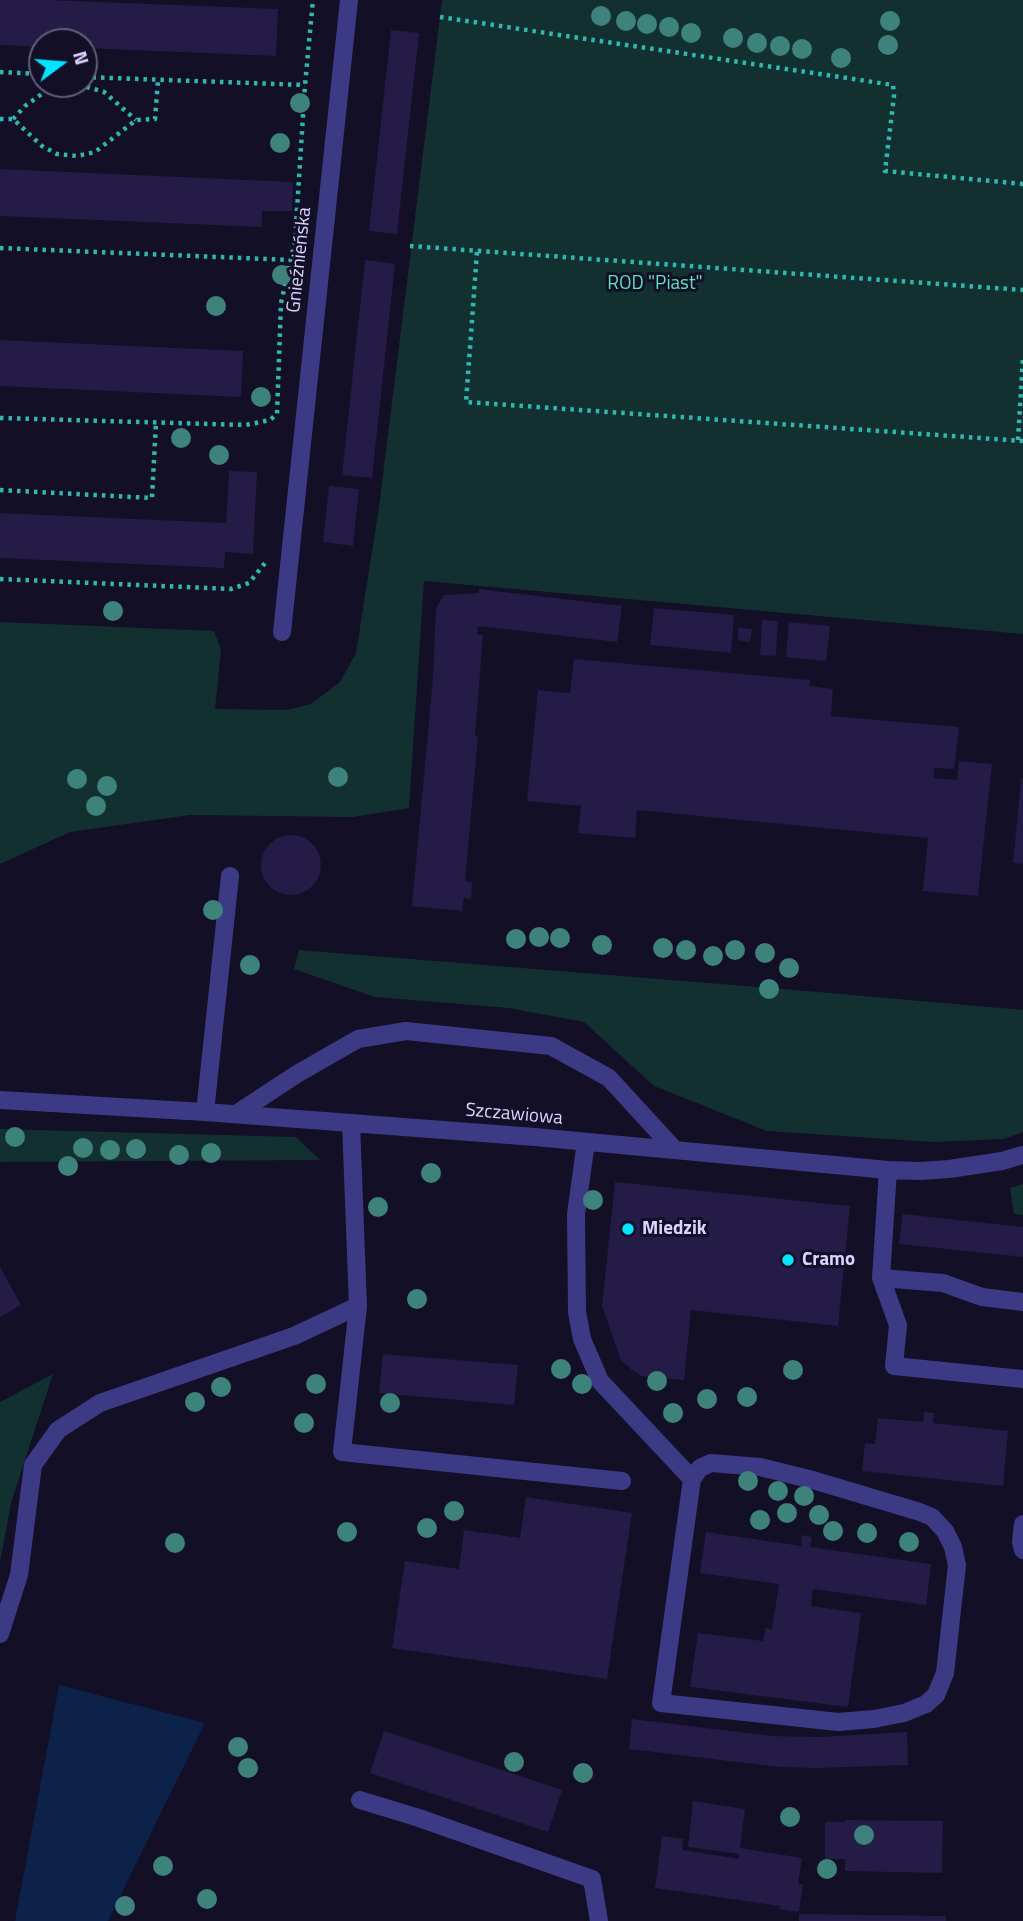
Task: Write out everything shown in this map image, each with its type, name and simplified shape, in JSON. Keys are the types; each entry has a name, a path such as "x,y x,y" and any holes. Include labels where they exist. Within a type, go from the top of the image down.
{"street":[{"name":"Gnieźnieńska","path":"282,632 349,0"},
{"path":"205,1112 230,876"},
{"path":"236,1114 297,1074 358,1039 406,1031 551,1046 609,1078 675,1150"},
{"name":"Szczawiowa","path":"0,1100 351,1123 888,1170 949,1169 1023,1155"},
{"path":"351,1123 358,1307 342,1452 622,1481"},
{"path":"586,1142 576,1213 577,1312 582,1339 600,1381 692,1479"},
{"path":"888,1170 881,1279 898,1325 894,1366 1023,1379"},
{"path":"881,1279 943,1283 982,1297 1023,1302"},
{"path":"0,1634 19,1575 33,1465 58,1430 100,1403 294,1336 358,1307"},
{"path":"711,1463 760,1467 932,1517 945,1531 957,1564 945,1673 936,1695 926,1704 904,1713 838,1722 661,1703 692,1479 700,1468 711,1463"},
{"path":"1023,1524 1023,1550"},
{"path":"360,1800 592,1879 598,1921"}],"path":[{"path":"0,418 246,425 270,420 277,414 281,303 295,241 313,0"},
{"path":"440,18 893,85 885,171 1023,184"},
{"path":"0,72 28,74"},
{"path":"98,77 305,85"},
{"path":"0,119 13,119 42,146 57,154 77,156 95,152 136,120 155,119 158,80"},
{"path":"13,119 25,106 46,91 66,85 84,86 104,92 136,120"},
{"path":"410,246 1023,290"},
{"path":"0,248 291,260"},
{"path":"477,252 466,402 1020,440 1023,357"},
{"path":"0,490 152,498 156,422"},
{"path":"0,579 230,589 249,583 292,524"}],"green space":[{"name":"ROD \"Piast\"","path":"442,0 1023,0 1023,634 424,581 409,808 353,817 190,815 70,832 0,864 0,622 214,631 221,650 215,709 286,710 311,704 340,682 356,653 379,507"},
{"path":"299,950 1023,1010 1023,1132 1004,1139 933,1142 767,1131 654,1086 584,1022 509,1008 375,997 294,969"},
{"path":"0,1129 296,1137 320,1160 0,1162"},
{"path":"1023,1184 1023,1215 1014,1214 1010,1188"},
{"path":"53,1374 11,1503 0,1563 0,1402"}],"water":[{"path":"59,1685 205,1723 108,1921 15,1921"}],"building":[{"path":"0,0 278,9 276,56 98,49 98,28 28,28 28,46 0,45"},
{"path":"391,30 419,33 397,234 369,231"},
{"path":"0,169 293,182 292,211 262,211 262,227 0,216"},
{"path":"365,260 395,264 372,478 342,475"},
{"path":"0,340 243,351 241,397 0,386"},
{"path":"229,471 257,472 253,554 225,552 224,568 0,558 0,513 226,523"},
{"path":"329,486 359,489 353,546 323,542"},
{"path":"479,589 622,606 617,642 478,626 477,634 483,635 475,736 478,736 465,881 472,883 471,899 464,898 462,911 412,906 433,678 436,608 444,595 479,593"},
{"path":"654,608 734,615 731,653 650,645"},
{"path":"762,620 778,621 776,656 760,655"},
{"path":"789,622 830,626 826,661 786,657"},
{"path":"738,628 752,629 750,642 738,640"},
{"path":"574,659 810,680 809,686 833,689 831,716 959,727 954,769 934,768 934,778 957,780 959,761 992,764 978,896 923,891 928,838 637,810 635,838 578,833 581,806 527,801 538,690 570,693"},
{"path":"1023,779 1023,864 1013,863"},
{"path":"285,835 297,835 316,848 321,865 319,877 308,890 297,895 285,895 266,882 261,871 261,859 274,840"},
{"path":"615,1182 850,1206 838,1326 691,1310 684,1380 642,1376 632,1370 621,1360 602,1306"},
{"path":"903,1214 1023,1227 1023,1257 899,1244"},
{"path":"0,1267 21,1305 0,1317"},
{"path":"383,1354 518,1365 514,1405 379,1393"},
{"path":"924,1412 934,1413 933,1423 1008,1431 1003,1486 862,1471 865,1443 875,1444 878,1418 923,1422"},
{"path":"526,1497 632,1513 607,1679 392,1648 405,1561 459,1569 464,1530 520,1538"},
{"path":"706,1532 801,1546 802,1535 812,1537 810,1547 931,1564 926,1605 813,1589 811,1606 861,1613 848,1707 690,1687 698,1633 763,1641 765,1628 772,1629 779,1584 700,1573"},
{"path":"632,1719 772,1736 822,1737 907,1732 908,1765 779,1767 629,1749"},
{"path":"384,1731 562,1790 548,1832 370,1773"},
{"path":"693,1801 745,1809 740,1848 802,1858 798,1884 803,1884 799,1912 779,1909 780,1906 655,1888 662,1836 683,1839 682,1850 739,1859 739,1854 688,1847"},
{"path":"943,1821 942,1873 845,1871 845,1859 825,1859 825,1822"},
{"path":"799,1914 946,1916 946,1921 799,1921"}],"place":[{"name":"Miedzik","path":"628,1229"},
{"name":"Cramo","path":"788,1260"}]}
